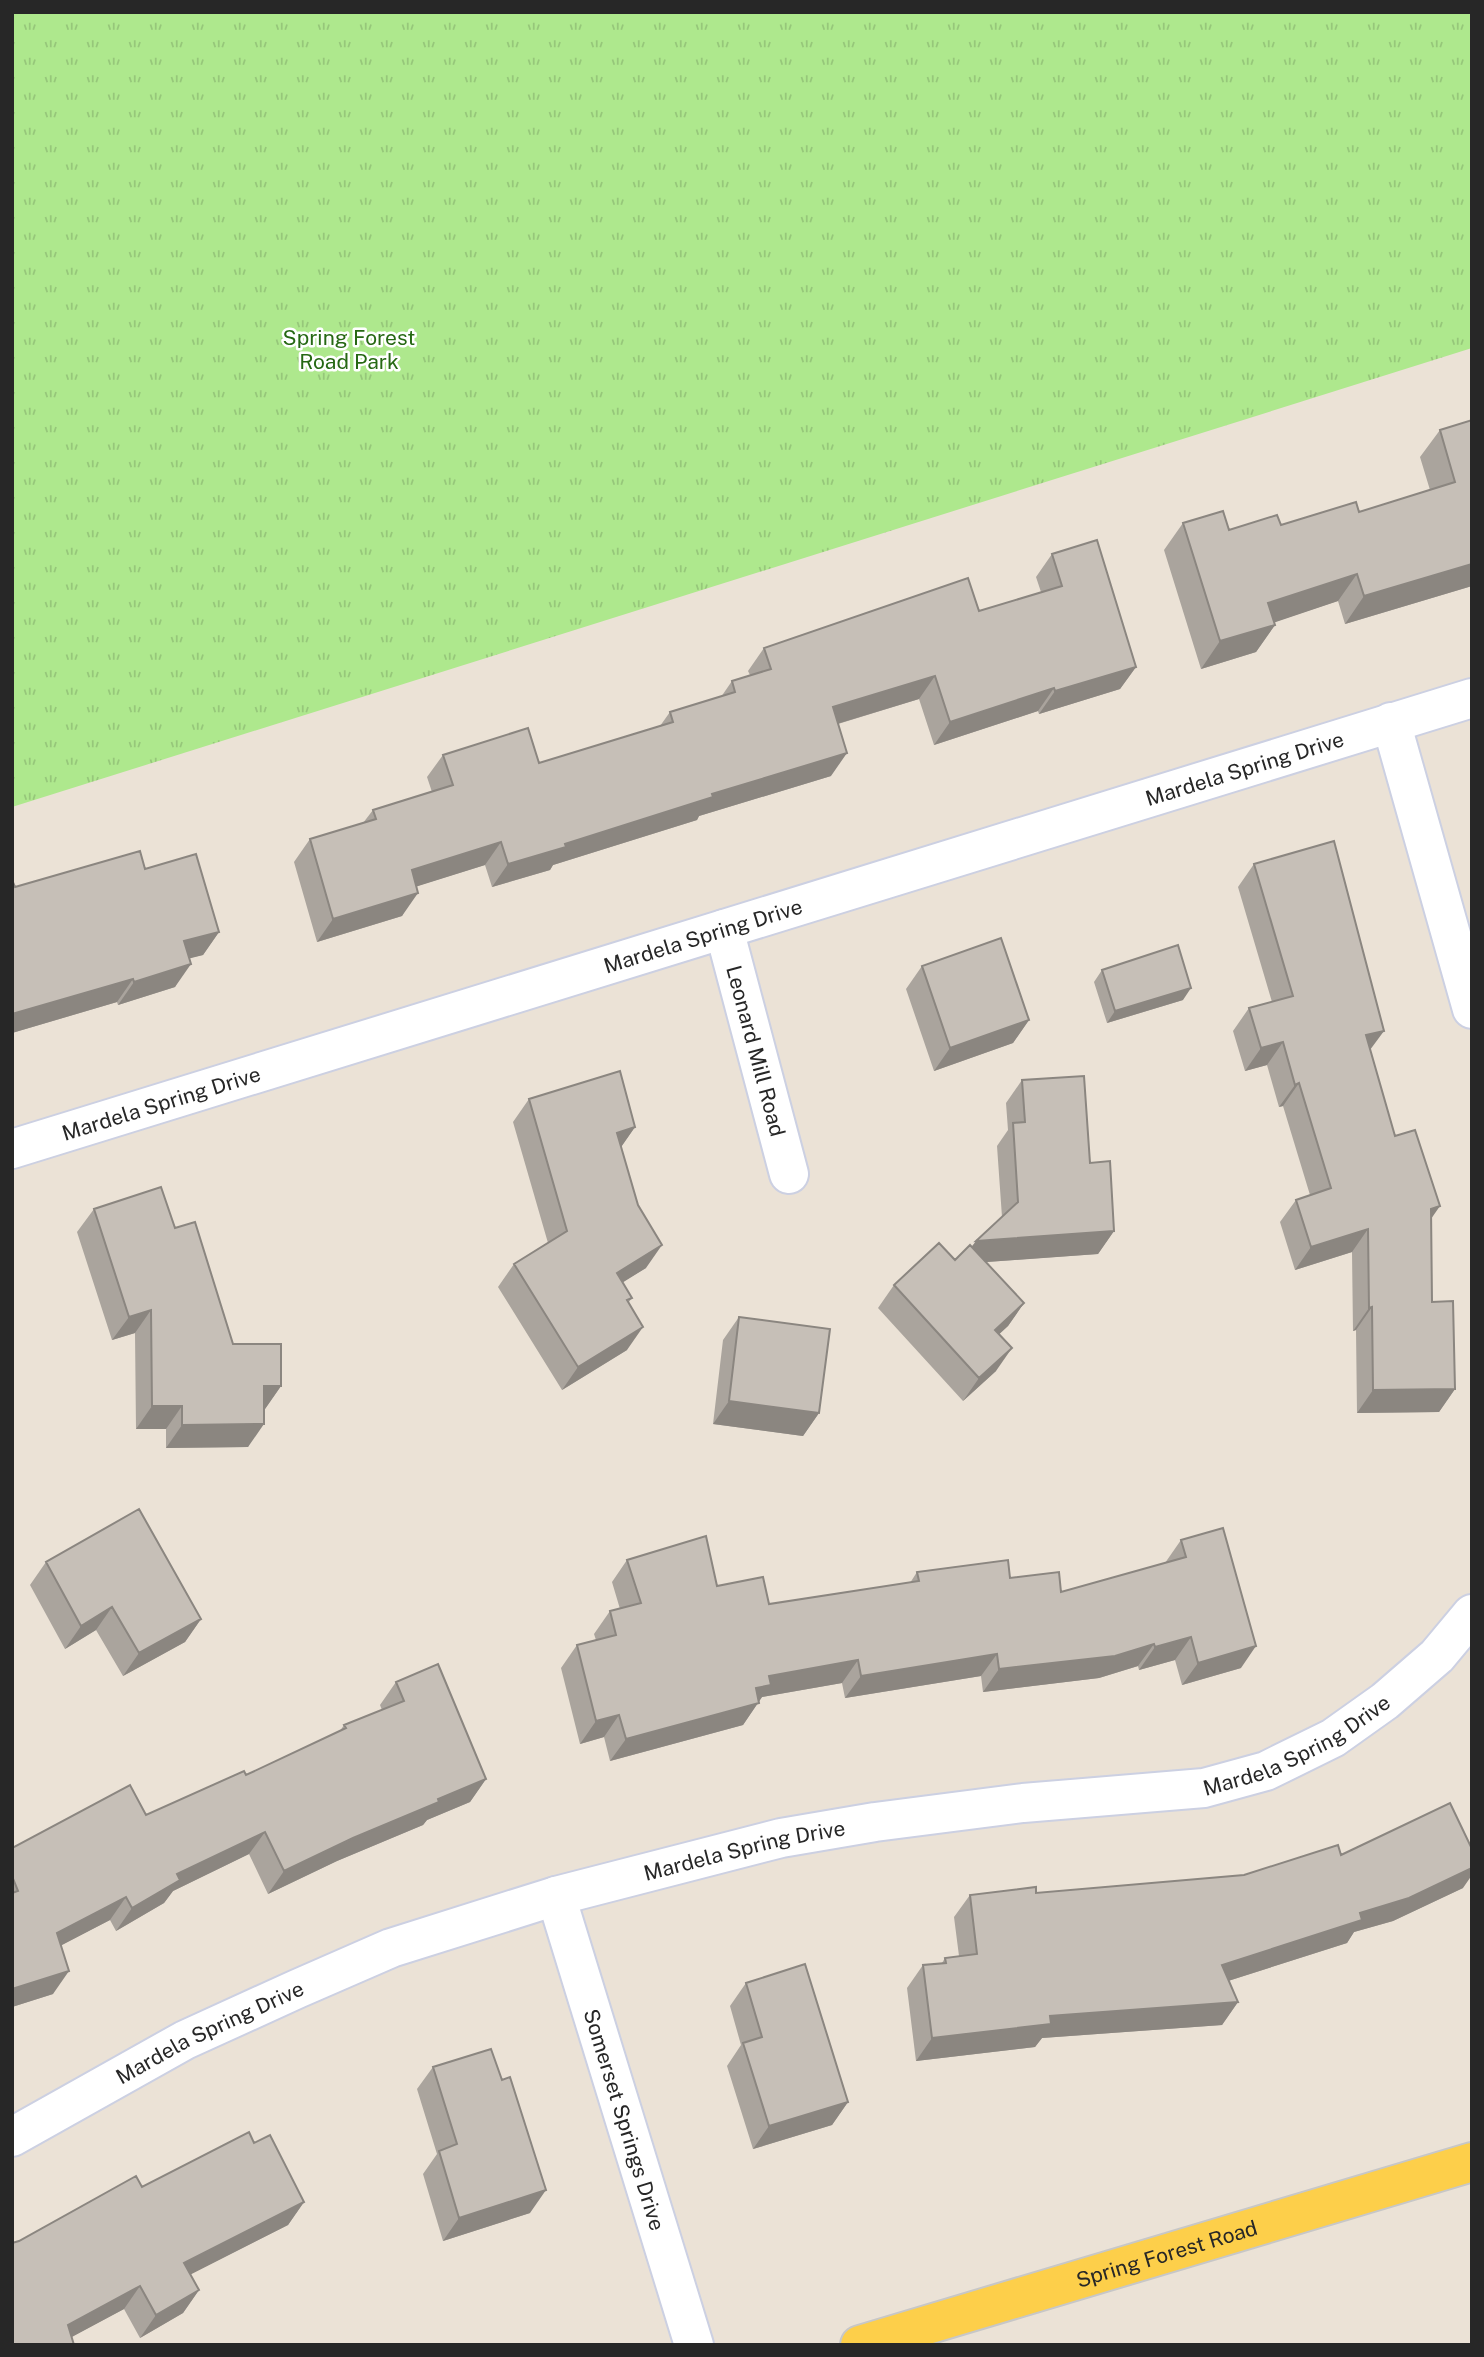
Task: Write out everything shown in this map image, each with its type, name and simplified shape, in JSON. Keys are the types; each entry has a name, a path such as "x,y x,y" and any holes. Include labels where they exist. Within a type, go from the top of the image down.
{"main road":[{"name":"Spring Forest Road","path":"860,2345 1472,2162"}],"street":[{"name":"Mardela Spring Drive","path":"12,1149 1472,698"},
{"path":"1391,722 1472,1009"},
{"name":"Leonard Mill Road","path":"724,929 789,1174"},
{"name":"Mardela Spring Drive","path":"12,2137 185,2040 297,1989 391,1948 556,1896 794,1836 875,1822 1023,1803 1204,1788 1266,1771 1333,1738 1385,1701 1437,1656 1472,1614"},
{"name":"Somerset Springs Drive","path":"556,1896 694,2345"}],"green space":[{"name":"Spring Forest Road Park","path":"12,12 1472,12 1472,348 12,807"}],"building":[{"path":"1472,420 1472,564 1364,596 1357,574 1268,603 1275,625 1220,641 1183,523 1223,511 1229,530 1277,515 1281,525 1356,502 1359,512 1455,482 1440,430"},
{"path":"1097,540 1136,667 1055,691 1054,688 950,722 935,676 833,707 847,753 712,794 713,797 508,864 501,842 412,870 418,893 333,919 310,839 376,819 373,810 453,785 443,755 528,728 539,763 673,722 670,712 735,692 732,681 771,669 764,648 968,578 979,611 1062,586 1052,554"},
{"path":"1334,841 1384,1031 1366,1035 1395,1136 1415,1130 1440,1206 1431,1209 1432,1302 1453,1301 1455,1389 1373,1390 1368,1229 1311,1247 1296,1200 1331,1188 1299,1083 1295,1085 1283,1042 1261,1048 1249,1008 1293,996 1254,864"},
{"path":"140,851 145,869 196,854 219,932 184,941 191,964 12,1014 12,880 15,887"},
{"path":"1001,938 1029,1020 950,1048 922,966"},
{"path":"1178,945 1191,988 1115,1011 1102,970"},
{"path":"620,1071 635,1127 617,1133 638,1205 662,1245 617,1273 632,1298 627,1300 643,1327 578,1367 514,1264 567,1231 529,1099"},
{"path":"1084,1076 1090,1163 1110,1161 1114,1231 976,1241 1018,1202 1013,1123 1025,1122 1022,1080"},
{"path":"161,1187 175,1228 195,1222 233,1344 281,1344 281,1386 264,1386 264,1424 182,1425 182,1406 152,1406 151,1310 129,1317 94,1209"},
{"path":"939,1243 955,1260 970,1245 1024,1303 995,1330 1012,1348 979,1378 894,1285"},
{"path":"739,1317 830,1329 819,1413 729,1401"},
{"path":"139,1509 201,1619 139,1653 112,1607 81,1626 46,1562"},
{"path":"1223,1528 1256,1646 1198,1663 1191,1637 1155,1647 1154,1644 1115,1656 999,1669 997,1654 861,1676 858,1660 769,1676 771,1685 756,1688 759,1703 626,1739 619,1715 596,1721 577,1645 616,1635 610,1611 641,1603 627,1560 706,1536 717,1586 763,1577 769,1604 919,1581 917,1572 1008,1560 1010,1578 1059,1572 1061,1592 1186,1557 1181,1540"},
{"path":"438,1664 486,1779 284,1871 265,1832 177,1874 180,1880 132,1908 126,1897 57,1933 69,1971 12,1989 12,1893 18,1891 12,1876 12,1848 130,1785 146,1815 244,1771 246,1775 346,1728 344,1725 404,1701 396,1682"},
{"path":"1450,1803 1472,1849 1472,1868 1409,1898 1360,1913 1362,1920 1222,1965 1238,2002 1050,2016 1051,2024 932,2038 923,1965 946,1963 945,1958 977,1954 970,1895 1036,1887 1036,1893 1244,1875 1338,1845 1341,1855"},
{"path":"805,1964 848,2102 769,2126 743,2043 762,2037 746,1983"},
{"path":"491,2049 502,2080 510,2077 546,2190 459,2218 439,2151 457,2144 433,2067"},
{"path":"249,2132 254,2143 270,2135 304,2202 184,2263 199,2290 156,2315 140,2286 68,2325 74,2345 12,2345 12,2243 136,2176 142,2187"}]}
